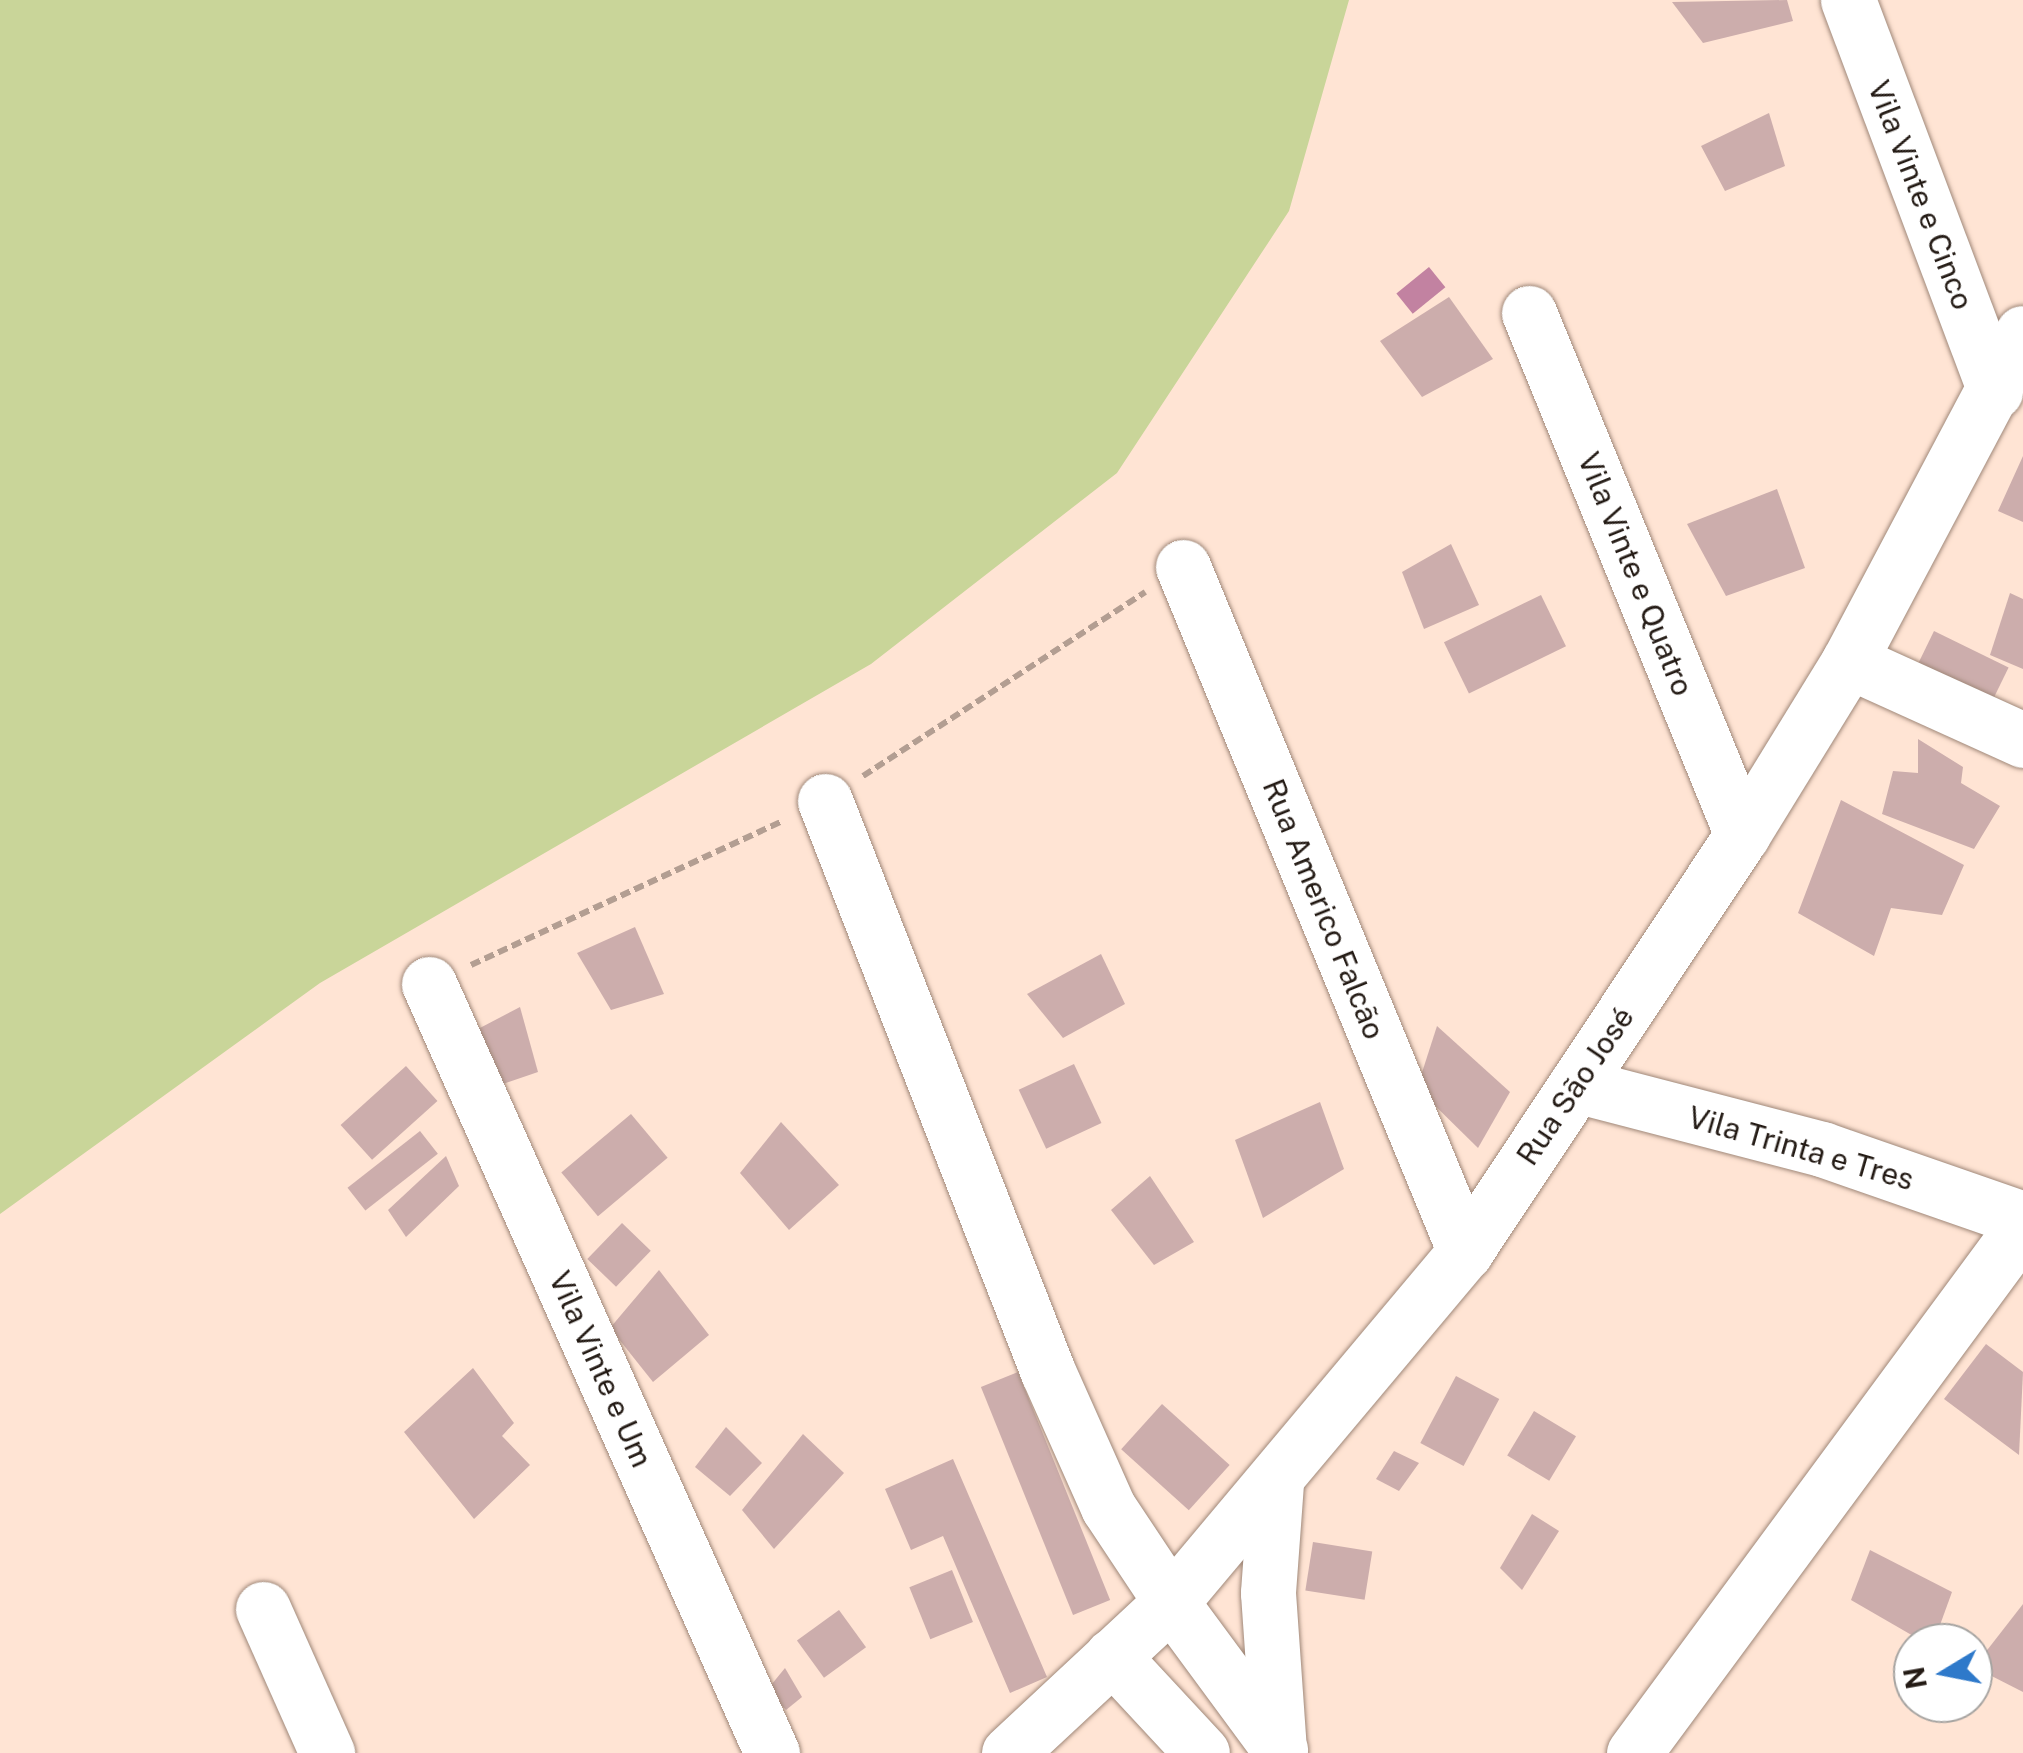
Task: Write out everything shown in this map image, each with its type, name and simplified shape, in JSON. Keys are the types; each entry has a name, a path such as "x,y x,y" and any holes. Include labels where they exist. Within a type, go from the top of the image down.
{"street":[{"name":"Vila Vinte e Cinco","path":"1848,0 1995,391"},
{"name":"Vila Vinte e Quatro","path":"1530,313 1742,835"},
{"name":"Rua São José","path":"1009,1753 1170,1602 1276,1483 1464,1252 1742,835 1849,662 2023,333"},
{"name":"Rua Americo Falcão","path":"1183,567 1464,1252"},
{"path":"1849,662 2023,740"},
{"path":"824,801 1048,1372 1108,1507 1170,1602 1280,1751"},
{"name":"Vila Vinte e Um","path":"429,984 772,1753"},
{"name":"Vila Trinta e Tres","path":"1576,1086 1822,1148 2023,1222"},
{"path":"1634,1753 2023,1222"},
{"path":"1276,1483 1268,1593 1280,1751"},
{"path":"263,1610 326,1753"},
{"path":"1112,1656 1202,1753"}],"green space":[{"path":"0,0 1349,0 1289,211 1117,473 871,664 320,983 0,1214"}],"shaded area":[{"path":"1429,267 1445,287 1413,314 1396,293"}],"building":[{"path":"1787,0 1793,21 1703,43 1672,2"},
{"path":"1769,113 1785,166 1725,191 1701,146"},
{"path":"1449,297 1493,359 1422,397 1380,341"},
{"path":"2023,456 2023,522 1998,511"},
{"path":"1777,489 1805,568 1726,596 1687,524"},
{"path":"1451,544 1479,605 1424,629 1402,572"},
{"path":"2010,593 2023,599 2023,669 1990,655"},
{"path":"1541,595 1566,646 1469,694 1444,642"},
{"path":"1934,631 2009,667 1985,715 1911,679"},
{"path":"1918,739 1963,767 1961,783 2000,806 1974,849 1882,814 1893,771 1918,773"},
{"path":"1841,800 1964,865 1942,915 1891,908 1874,956 1798,913"},
{"path":"635,927 664,994 611,1010 577,953"},
{"path":"1101,954 1125,1004 1063,1038 1027,994"},
{"path":"520,1007 538,1072 503,1084 478,1029"},
{"path":"1437,1026 1510,1092 1478,1148 1417,1088"},
{"path":"1074,1064 1101,1123 1046,1149 1019,1090"},
{"path":"406,1066 437,1101 372,1160 341,1125"},
{"path":"1320,1102 1344,1169 1263,1218 1235,1140"},
{"path":"631,1114 668,1158 598,1216 561,1172"},
{"path":"781,1122 839,1185 789,1230 740,1173"},
{"path":"420,1131 438,1154 365,1210 348,1188"},
{"path":"446,1156 459,1186 406,1237 388,1210"},
{"path":"1150,1176 1194,1242 1154,1265 1111,1210"},
{"path":"622,1223 651,1251 616,1287 587,1259"},
{"path":"659,1270 709,1335 653,1382 610,1328"},
{"path":"1986,1344 2023,1372 2019,1455 1944,1399"},
{"path":"473,1368 514,1423 502,1436 530,1465 474,1519 404,1432"},
{"path":"1018,1372 1110,1600 1073,1615 981,1387"},
{"path":"1456,1376 1499,1399 1464,1466 1420,1443"},
{"path":"1162,1404 1230,1465 1189,1510 1121,1449"},
{"path":"1534,1411 1576,1436 1549,1481 1507,1456"},
{"path":"726,1427 762,1463 730,1496 695,1467"},
{"path":"803,1434 844,1473 774,1549 742,1510"},
{"path":"1394,1451 1419,1463 1399,1491 1376,1479"},
{"path":"953,1459 1047,1677 1010,1693 943,1536 911,1550 885,1489"},
{"path":"1532,1514 1559,1531 1522,1590 1500,1568"},
{"path":"1313,1542 1372,1551 1365,1600 1305,1590"},
{"path":"1870,1550 1952,1592 1941,1623 1893,1624 1851,1600"},
{"path":"952,1570 973,1622 930,1639 909,1587"},
{"path":"2023,1604 2023,1692 1993,1677 1993,1643"},
{"path":"839,1610 866,1647 824,1678 797,1641"},
{"path":"785,1668 802,1697 786,1710 767,1690"}]}
